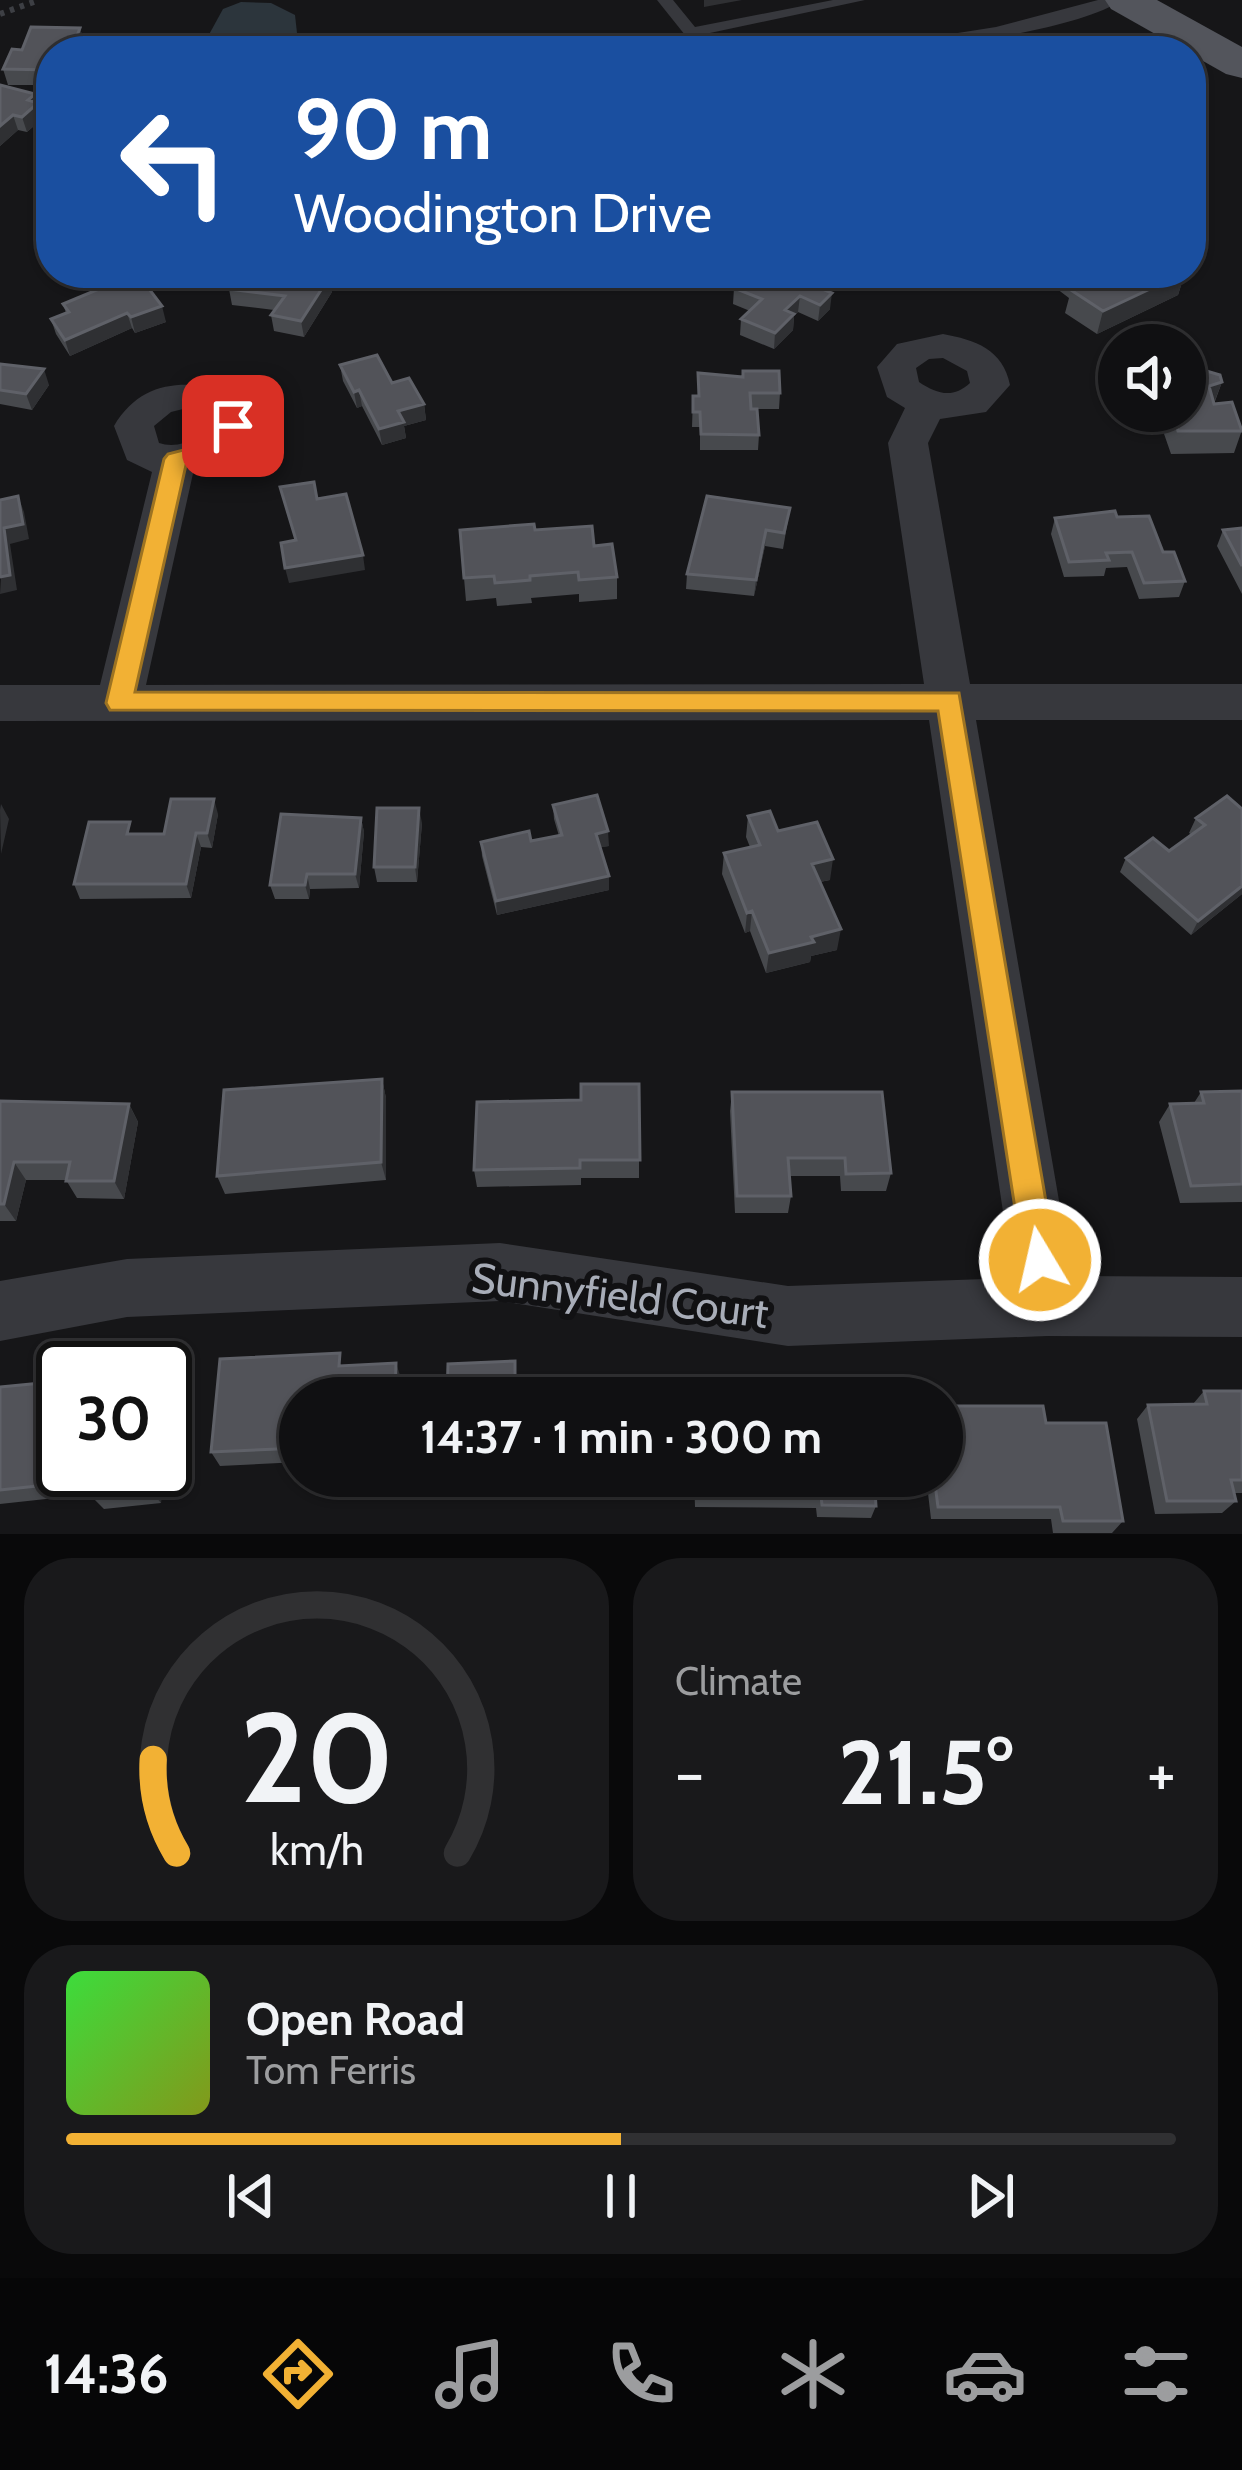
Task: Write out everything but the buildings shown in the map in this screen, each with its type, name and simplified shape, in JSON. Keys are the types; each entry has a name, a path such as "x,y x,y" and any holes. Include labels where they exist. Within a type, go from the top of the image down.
{"main road":[{"path":"1126,0 1190,36"},
{"path":"1206,45 1242,65"}],"street":[{"path":"926,404 908,443 1047,1306"},
{"path":"119,703 176,459"},
{"path":"0,703 1242,702"},
{"name":"Sunnyfield Court","path":"0,1311 127,1288 500,1272 788,1316 1047,1306 1242,1307"}],"lane":[{"path":"665,0 691,32 857,0"},
{"path":"752,0 767,18"},
{"path":"989,36 1114,0"}],"path":[{"path":"0,14 39,0"}],"shaded area":[{"path":"241,2 271,3 295,15 297,36 208,36 223,9"}],"route":[{"path":"233,426 229,436 207,453 176,459 119,703 949,700 1040,1260"}]}
